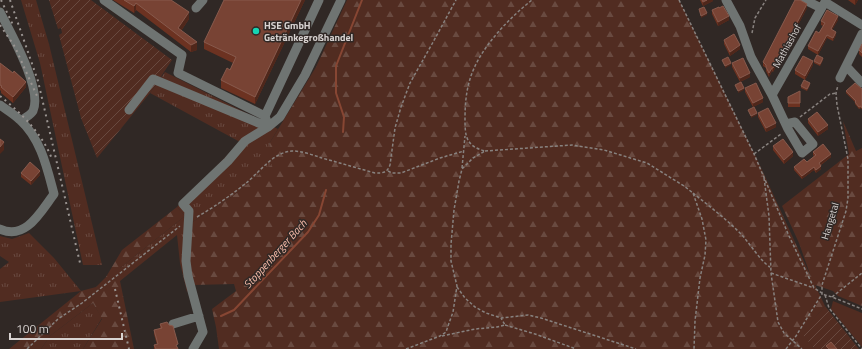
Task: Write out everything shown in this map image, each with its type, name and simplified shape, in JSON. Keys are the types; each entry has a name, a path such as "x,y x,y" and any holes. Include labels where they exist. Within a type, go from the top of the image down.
{"street":[{"path":"104,0 182,55 178,73 265,116"},
{"path":"196,8 203,0"},
{"path":"268,127 265,116 319,0"},
{"path":"193,349 203,332 188,276 186,261 187,222 189,211 184,204 228,161 245,141 268,127 280,117 305,75 341,0"},
{"name":"Mathiashof","path":"726,0 740,26 751,57 790,125"},
{"path":"805,0 821,8 825,2 862,25"},
{"name":"Mathiashof","path":"772,95 821,8"},
{"path":"0,12 26,64 35,101 32,112 21,121"},
{"path":"840,78 862,34"},
{"path":"846,66 862,83"},
{"path":"289,67 305,75"},
{"path":"129,110 153,79 268,127"},
{"path":"0,105 21,121 36,140 44,157 54,194 35,220 27,228 16,232 4,231 0,229"},
{"path":"174,324 199,316"}],"path":[{"path":"388,171 395,128 410,83 456,0"},
{"path":"532,0 521,9 496,35 480,57 470,78 465,100 464,151 454,210 451,244 451,261 457,286 465,298 475,307 486,313 501,318 528,315 541,318 636,349"},
{"path":"679,0 754,154 789,236 814,288"},
{"path":"748,47 755,18 766,0"},
{"name":"Hangetal","path":"786,349 796,336 822,294 822,285 846,211 848,198 848,159 836,93 840,78"},
{"path":"754,154 830,94 836,93"},
{"path":"465,134 469,143 478,149 485,151 572,145 604,150 648,163 678,182 729,222 754,248 764,263 771,267"},
{"path":"27,349 58,319 82,303 182,225 216,205 254,177 264,166 283,154 290,151 306,153 375,173 383,173 388,171 392,173 401,173 440,158 464,151"},
{"path":"462,169 473,158 485,151"},
{"path":"764,177 769,216 771,273 778,322 784,332 802,349"},
{"path":"693,193 702,219 706,240 705,255 696,307 694,349"},
{"path":"771,273 814,288 825,296 832,297 862,309"},
{"path":"832,297 862,273"},
{"path":"440,336 446,332 451,320 457,286"},
{"path":"825,296 829,308 862,349"},
{"path":"501,318 505,325"},
{"path":"406,349 440,336 505,325 576,349"}],"green space":[{"path":"21,0 36,0 49,44 102,265 83,265 40,63"},
{"path":"49,0 91,0 172,60 150,93 97,158 81,118 59,35 62,33 61,28 58,29"},
{"path":"347,0 679,0 756,157 811,277 799,243 782,206 849,154 843,121 856,151 862,148 862,306 838,296 833,291 815,285 825,306 802,333 815,349 219,349 212,309 236,291 234,284 193,285 189,264 191,223 233,196 276,161 269,144 316,67"},
{"path":"165,72 278,129 269,144 277,161 233,196 191,223 193,285 187,292 180,263 177,235 120,281 120,268 185,216 177,207 240,142 150,93"},
{"path":"177,207 185,216 120,268 120,281 134,349 83,349 102,319 93,303 50,336 41,349 9,349 81,291 96,287 106,277 122,250"},
{"path":"29,233 54,258 81,291 0,302 0,269 9,262 0,256 0,236 12,239"},
{"path":"833,301 862,313 862,347 831,309"},
{"path":"93,303 102,318 83,349 41,349 50,336"},
{"path":"825,306 859,349 815,349 801,333"}],"building":[{"path":"124,0 171,0 189,12 178,28 197,42 191,45 136,3 134,6"},
{"path":"224,0 301,0 255,97 221,80 227,68 230,70 236,57 204,42"},
{"path":"795,0 800,0 807,4 769,73 763,62"},
{"path":"723,6 729,16 718,22 712,10"},
{"path":"704,7 707,13 701,16 699,9"},
{"path":"827,10 838,16 831,29 836,32 833,38 827,35 818,51 808,46 816,31 819,33 825,23 821,21"},
{"path":"734,34 740,45 730,52 724,40"},
{"path":"862,44 862,53 859,50"},
{"path":"817,55 823,58 820,64 814,61"},
{"path":"803,56 813,61 805,76 795,70"},
{"path":"728,57 731,63 725,66 722,60"},
{"path":"743,58 750,73 740,78 732,63"},
{"path":"0,63 13,73 14,71 26,82 13,97 0,85"},
{"path":"804,80 810,83 807,89 801,86"},
{"path":"741,82 744,88 738,91 735,85"},
{"path":"756,83 763,98 753,103 745,88"},
{"path":"855,83 862,89 862,108 861,106 859,107 855,102 856,101 846,91"},
{"path":"800,91 800,103 788,103 788,97"},
{"path":"754,107 757,113 751,116 748,110"},
{"path":"768,108 776,123 766,128 758,113"},
{"path":"817,112 828,125 818,132 808,119"},
{"path":"0,139 4,142 0,147"},
{"path":"783,139 793,152 784,160 773,146"},
{"path":"823,144 831,154 819,163 821,166 816,170 814,167 802,176 794,167 804,159 807,162 816,155 813,152"},
{"path":"30,162 40,171 31,181 21,173"},
{"path":"167,322 169,325 173,326 178,349 156,349 154,345 158,344 154,330 162,328 160,324"},
{"path":"831,342 837,349 829,349 826,346"}],"waterway":[{"name":"Stoppenberger Bach","path":"343,132 344,117 336,93 336,66 362,0"},
{"name":"Stoppenberger Bach","path":"221,316 234,310 308,232 319,215 326,190"}],"railway":[{"path":"1,0 14,27"},
{"path":"10,0 38,81 80,263"},
{"path":"0,25 15,47 37,96"},
{"path":"0,96 16,109 37,132 52,159"},
{"path":"115,289 129,349"}],"place":[{"name":"HSE GmbH Getränkegroßhandel","path":"256,31"}]}
